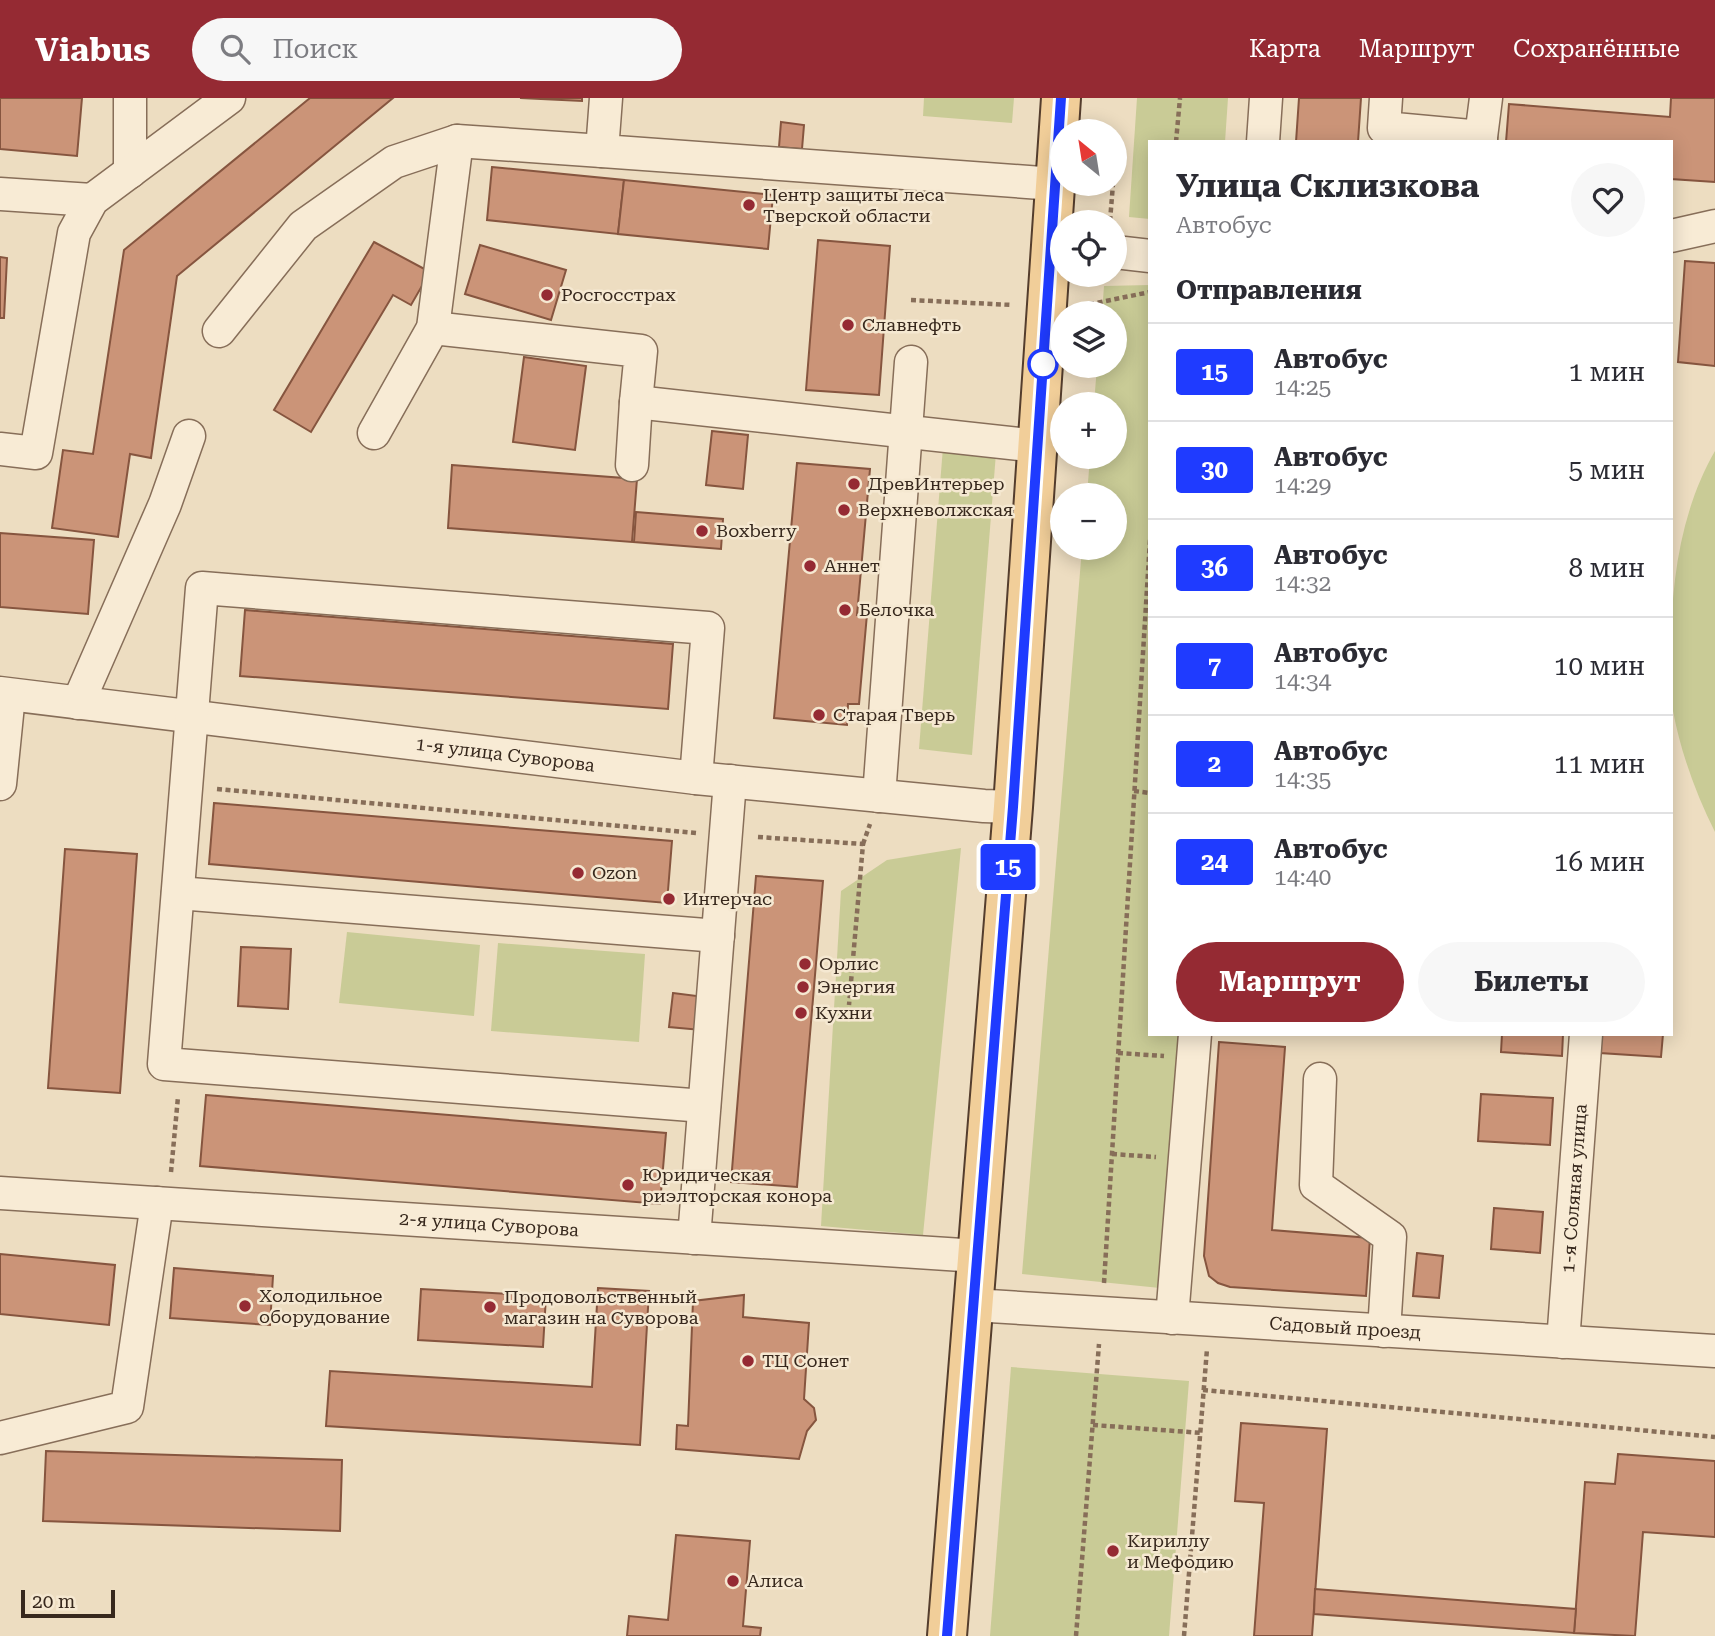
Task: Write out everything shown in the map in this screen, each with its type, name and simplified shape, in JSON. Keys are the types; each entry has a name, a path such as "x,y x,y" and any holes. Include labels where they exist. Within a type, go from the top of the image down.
{"main road":[{"path":"1060,119 1061,98"},
{"path":"947,1636 1013,807 1037,446 1052,287"}],"street":[{"path":"130,98 130,172"},
{"path":"0,449 36,453 74,233 92,200 229,98"},
{"path":"602,151 606,98"},
{"path":"1263,140 1266,98"},
{"path":"1387,98 1384,128 1481,140 1486,98"},
{"path":"374,433 433,328 457,141"},
{"path":"219,331 303,226 394,162 457,141 1050,184"},
{"path":"0,194 92,200"},
{"path":"1673,236 1715,226"},
{"path":"1127,253 1148,256"},
{"path":"433,328 641,351 632,465"},
{"path":"879,796 911,362"},
{"path":"636,402 1037,446"},
{"path":"78,703 165,504 189,436"},
{"path":"696,778 708,628 202,588 164,1064 704,1106"},
{"path":"0,784 4,694"},
{"name":"1-я улица Суворова","path":"4,694 696,778 1013,807"},
{"path":"694,1238 730,781"},
{"path":"177,893 718,936"},
{"name":"1-я Соляная улица","path":"1563,1342 1586,1036"},
{"path":"1172,1318 1194,1046"},
{"path":"1320,1079 1316,1185 1390,1237 1384,1331"},
{"name":"2-я улица Суворова","path":"0,1193 978,1256"},
{"path":"0,1438 127,1407 157,1203"},
{"name":"Садовый проезд","path":"973,1306 1715,1351"}],"path":[{"path":"1176,140 1180,98"},
{"path":"1106,301 1148,292"},
{"path":"911,300 1014,306"},
{"path":"1076,1636 1102,1314 1148,571"},
{"path":"186,787 726,835 863,844 849,1005"},
{"path":"1134,791 1148,793"},
{"path":"1118,1053 1194,1046"},
{"path":"171,1174 181,1065"},
{"path":"1112,1154 1185,1159"},
{"path":"1184,1636 1209,1320"},
{"path":"1203,1390 1715,1437"},
{"path":"1093,1425 1202,1433"}],"green space":[{"path":"924,98 1014,98 1012,123 923,116"},
{"path":"1137,98 1228,98 1225,140 1148,140 1148,219 1129,217"},
{"path":"1148,285 1148,1036 1179,1036 1160,1288 1022,1274 1081,560 1127,560 1127,483 1088,483 1089,469 1127,469 1127,392 1095,392 1096,378 1127,378 1127,301 1103,301 1104,287"},
{"path":"943,447 996,453 972,755 919,749"},
{"path":"1715,451 1715,832 1695,788 1673,711 1673,600 1676,574 1686,523 1703,474"},
{"path":"961,848 923,1235 821,1226 841,891 887,860"},
{"path":"347,932 480,945 474,1016 339,1003"},
{"path":"498,943 645,954 639,1042 491,1031"},
{"path":"1011,1367 1189,1381 1169,1636 990,1636"}],"building":[{"path":"0,98 82,98 77,156 0,149"},
{"path":"310,98 393,98 177,276 151,458 130,454 118,537 52,528 63,450 93,454 124,250"},
{"path":"520,98 582,98 582,101"},
{"path":"1299,98 1361,98 1358,140 1296,140"},
{"path":"1671,98 1715,98 1715,182 1673,179 1673,140 1506,140 1509,104 1670,117"},
{"path":"781,122 804,125 802,149 779,147"},
{"path":"492,167 624,180 618,234 487,220"},
{"path":"624,180 773,195 768,249 618,234"},
{"name":"Славнефть","path":"818,240 890,246 879,395 806,390"},
{"path":"374,242 430,272 411,305 393,295 311,432 274,410"},
{"path":"480,245 566,270 551,320 465,294"},
{"path":"0,257 7,258 4,318 0,318"},
{"path":"1685,261 1715,263 1715,366 1678,362"},
{"path":"524,357 586,366 575,450 513,442"},
{"path":"712,431 748,435 743,489 706,485"},
{"path":"797,463 870,469 857,615 867,614 859,704 848,704 847,725 774,718"},
{"path":"452,465 637,479 632,542 448,528"},
{"path":"636,512 723,519 721,549 634,542"},
{"path":"0,533 94,540 88,614 0,607"},
{"path":"245,610 673,644 668,709 240,676"},
{"path":"214,803 672,841 667,903 209,864"},
{"path":"65,849 137,854 120,1093 48,1088"},
{"path":"756,876 823,881 797,1187 731,1182"},
{"path":"241,947 291,949 288,1009 238,1006"},
{"path":"673,993 705,997 701,1030 669,1027"},
{"path":"1502,1036 1563,1036 1562,1056 1501,1052"},
{"path":"1601,1036 1663,1036 1661,1057 1600,1053"},
{"path":"1219,1042 1285,1047 1272,1230 1370,1238 1366,1296 1230,1287 1209,1276 1204,1256"},
{"path":"1481,1094 1553,1098 1550,1145 1478,1141"},
{"path":"206,1095 666,1133 660,1204 200,1166"},
{"path":"1494,1208 1543,1212 1540,1253 1491,1249"},
{"path":"1417,1253 1443,1256 1439,1298 1413,1296"},
{"path":"0,1254 115,1265 109,1325 0,1314"},
{"path":"174,1268 273,1276 270,1325 170,1318"},
{"path":"598,1288 649,1291 640,1445 326,1426 330,1371 592,1387"},
{"path":"421,1289 546,1296 543,1347 418,1340"},
{"name":"ТЦ Сонет","path":"744,1295 743,1317 809,1323 804,1399 814,1408 816,1420 807,1431 799,1459 676,1449 677,1425 688,1426 693,1301"},
{"path":"1241,1423 1327,1429 1312,1636 1254,1636 1264,1503 1235,1501"},
{"path":"46,1451 342,1460 340,1531 43,1521"},
{"path":"1618,1454 1715,1461 1715,1537 1643,1532 1635,1636 1574,1633 1585,1482 1615,1484"},
{"path":"676,1535 750,1541 743,1626 761,1628 760,1636 627,1636 629,1616 668,1620"},
{"path":"1315,1589 1576,1609 1574,1633 1314,1614"}],"bus line":[{"name":"15","path":"947,1636 1013,807 1061,98"}],"place":[{"name":"Центр защиты леса Тверской области","path":"749,205"},
{"name":"Росгосстрах","path":"547,295"},
{"name":"Славнефть","path":"848,325"},
{"name":"ДревИнтерьер","path":"854,484"},
{"name":"Верхневолжская","path":"844,510"},
{"name":"Boxberry","path":"702,531"},
{"name":"Аннет","path":"810,566"},
{"name":"Белочка","path":"845,610"},
{"name":"Старая Тверь","path":"819,715"},
{"name":"Ozon","path":"578,873"},
{"name":"Интерчас","path":"669,899"},
{"name":"Орлис","path":"805,964"},
{"name":"Энергия","path":"803,987"},
{"name":"Кухни","path":"801,1013"},
{"name":"Юридическая риэлторская конора","path":"628,1185"},
{"name":"Холодильное оборудование","path":"245,1306"},
{"name":"Продовольственный магазин на Суворова","path":"490,1307"},
{"name":"ТЦ Сонет","path":"748,1361"},
{"name":"Кириллу и Мефодию","path":"1113,1551"},
{"name":"Алиса","path":"733,1581"}]}
